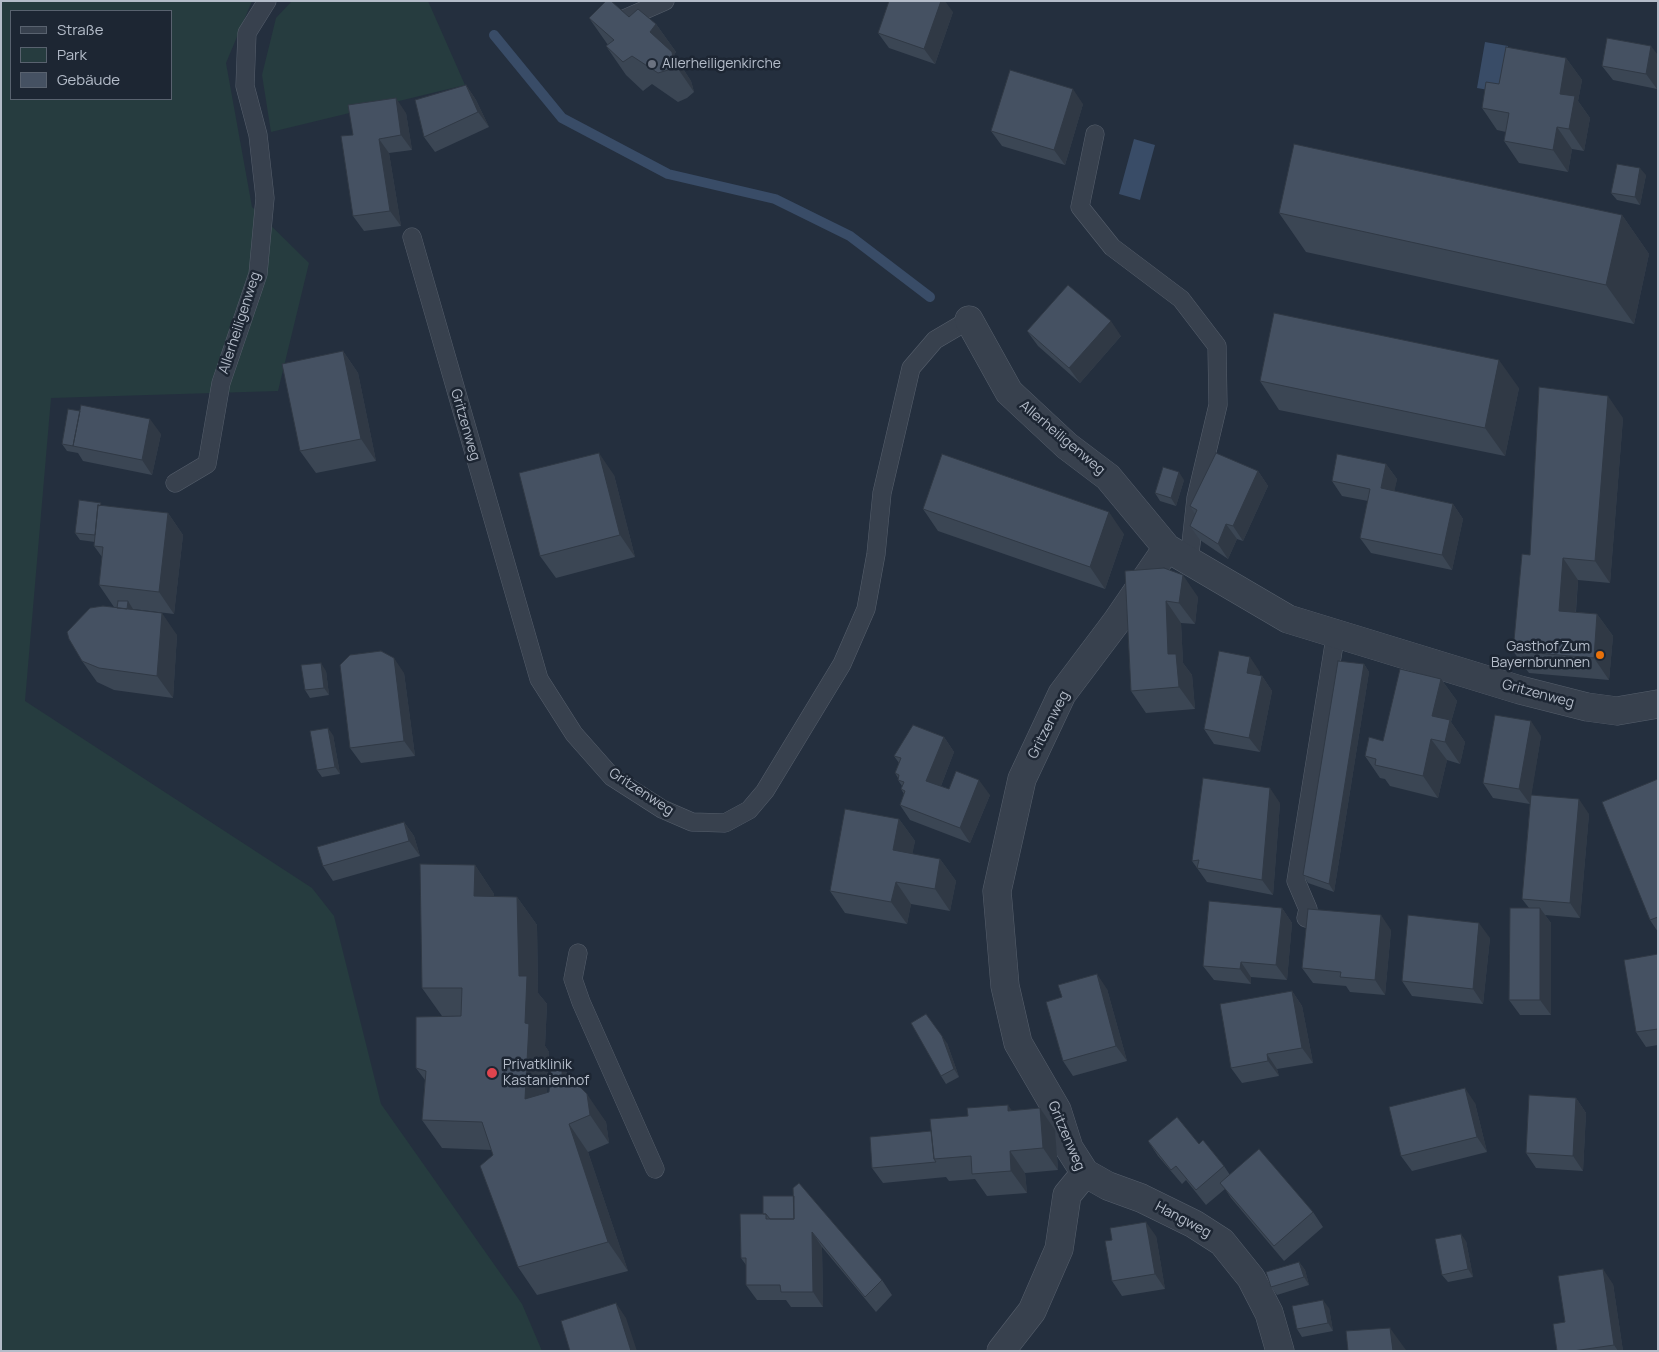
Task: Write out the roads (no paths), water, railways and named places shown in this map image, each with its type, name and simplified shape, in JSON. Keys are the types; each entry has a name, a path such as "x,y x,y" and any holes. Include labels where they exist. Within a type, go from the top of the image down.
{"street":[{"name":"Allerheiligenweg","path":"969,320 1009,392 1067,446 1108,478 1167,548"},
{"name":"Gritzenweg","path":"1001,1351 1032,1311 1059,1249 1067,1195 1085,1173 1069,1148 1057,1110 1018,1043 1004,986 997,891 1022,779 1062,694 1117,621 1167,548 1288,618 1520,690 1587,707 1617,711 1658,704"},
{"name":"Hangweg","path":"1085,1173 1108,1186 1141,1198 1194,1224 1222,1242 1251,1278 1269,1313 1280,1351"}],"lane":[{"name":"Allerheiligenweg","path":"175,483 207,464 221,383 258,274 265,198 258,135 245,86 247,33 267,1"},
{"path":"599,31 665,1"},
{"path":"1095,134 1080,207 1112,247 1181,298 1217,346 1218,405 1196,498 1189,562"},
{"name":"Gritzenweg","path":"412,237 539,680 574,734 612,776 662,809 692,822 725,823 749,810 765,791 842,664 866,609 876,554 882,493 911,368 935,340 969,320"},
{"path":"1306,918 1308,909 1296,880 1336,632"},
{"path":"578,953 573,979 655,1169"}],"water":[{"path":"1485,42 1508,46 1500,92 1477,88"},
{"path":"1134,139 1155,145 1140,200 1119,194"}],"waterway":[{"path":"494,35 562,118 668,174 775,199 850,236 930,297"}],"place":[{"name":"Allerheiligenkirche","path":"652,64"},
{"name":"Gasthof Zum Bayernbrunnen","path":"1600,655"},
{"name":"Privatklinik Kastanienhof","path":"492,1073"}]}
